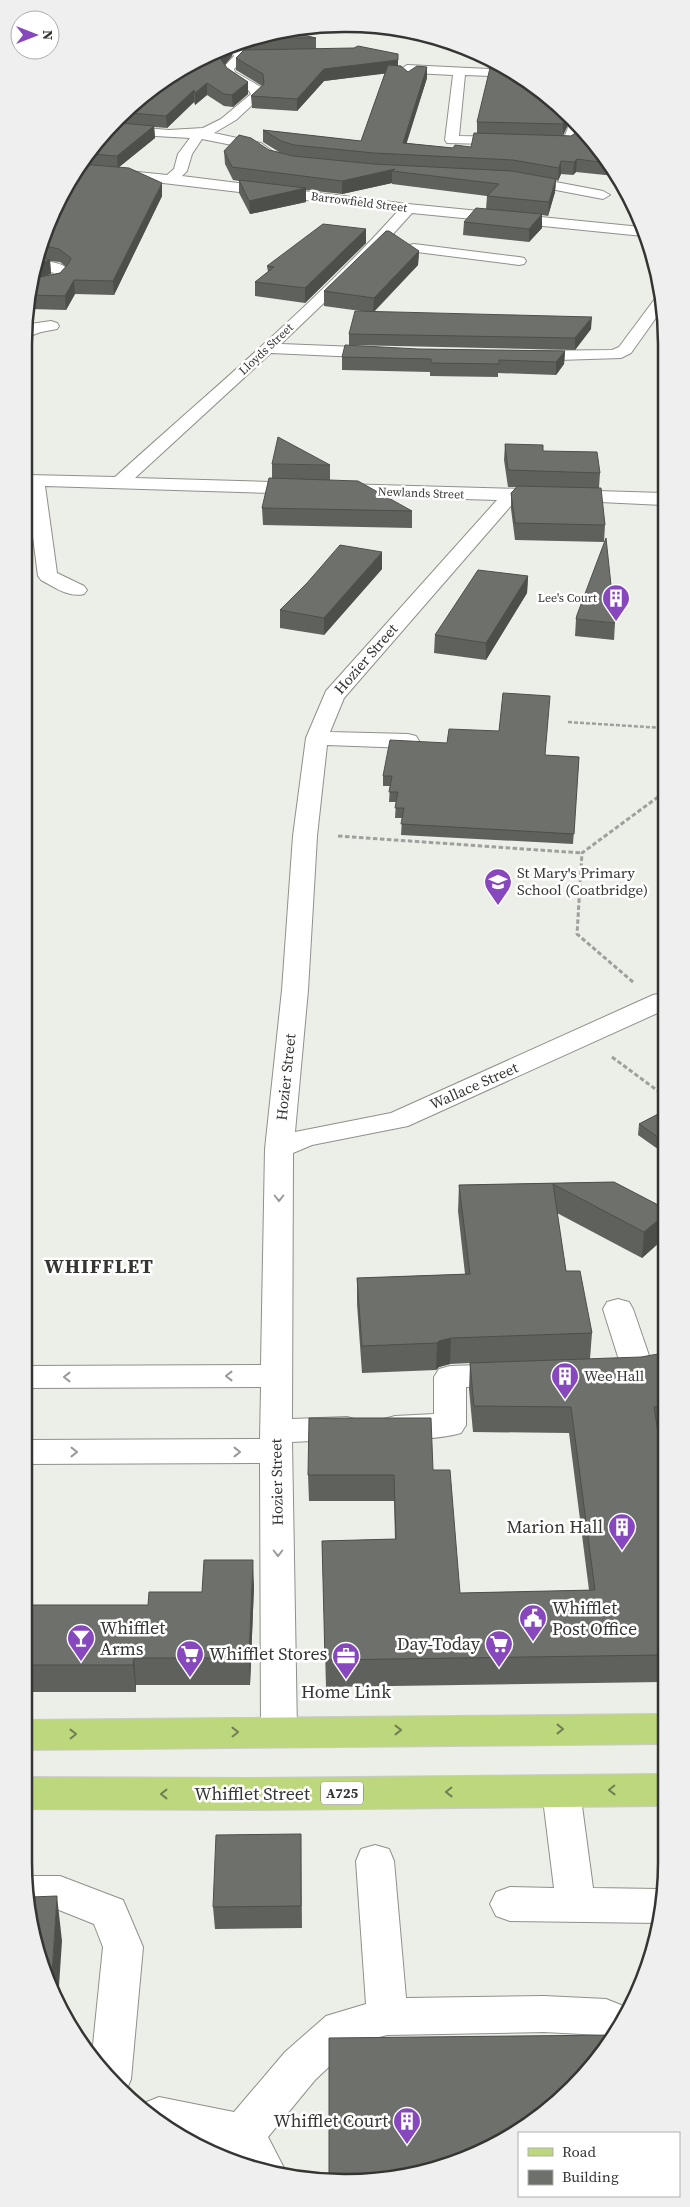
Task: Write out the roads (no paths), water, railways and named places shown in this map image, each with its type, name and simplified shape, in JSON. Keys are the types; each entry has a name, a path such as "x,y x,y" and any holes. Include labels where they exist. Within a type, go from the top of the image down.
{"main road":[{"path":"32,1735 279,1731 658,1729"},
{"name":"Whifflet Street","path":"32,1793 246,1794 658,1790"}],"street":[{"path":"170,179 180,170 185,154 199,134 214,129 223,123 257,95 257,90 233,78 228,73 228,69 238,53 256,56"},
{"path":"408,74 460,72 500,73"},
{"path":"460,72 452,140 570,142 572,131"},
{"path":"121,130 199,134 256,146 275,158 284,161"},
{"name":"Barrowfield Street","path":"95,172 170,179 408,208 636,231"},
{"path":"503,178 578,189 603,195"},
{"name":"Lloyds Street","path":"118,484 268,348 370,251 408,208"},
{"path":"436,224 459,220 467,214"},
{"path":"425,236 412,251 519,260"},
{"path":"39,285 56,282 61,276 62,271 43,265"},
{"path":"506,356 614,355 625,350 655,308"},
{"path":"33,329 37,327 51,326"},
{"path":"268,348 399,354"},
{"path":"32,480 48,576 77,590"},
{"name":"Newlands Street","path":"32,480 658,499"},
{"name":"Hozier Street","path":"279,1731 277,1441 279,1149 295,990 305,836 317,738 334,696 511,495"},
{"path":"317,738 408,741"},
{"name":"Wallace Street","path":"279,1149 304,1138 398,1120 658,1003"},
{"path":"588,1372 638,1370 618,1309"},
{"path":"32,1452 277,1441 450,1425 450,1377 539,1374"},
{"path":"32,1377 278,1376"},
{"path":"561,1791 576,1905"},
{"path":"374,1861 387,2017"},
{"path":"34,1893 60,1893 109,1912 123,1947 111,2069"},
{"path":"510,1904 654,1906"},
{"path":"169,2121 252,2151 300,2066 341,2029 387,2017 544,2014 606,2017 614,2021"}],"place":[{"name":"Lee's Court","path":"616,622"},
{"name":"St Mary's Primary School (Coatbridge)","path":"498,906"},
{"name":"Wee Hall","path":"565,1400"},
{"name":"Marion Hall","path":"622,1551"},
{"name":"Whifflet Post Office","path":"533,1642"},
{"name":"Whifflet Arms","path":"81,1662"},
{"name":"Day-Today","path":"499,1668"},
{"name":"Whifflet Stores","path":"190,1678"},
{"name":"Home Link","path":"346,1680"},
{"name":"Whifflet Court","path":"407,2145"}],"district":[{"name":"WHIFFLET","path":"99,1266"}]}
